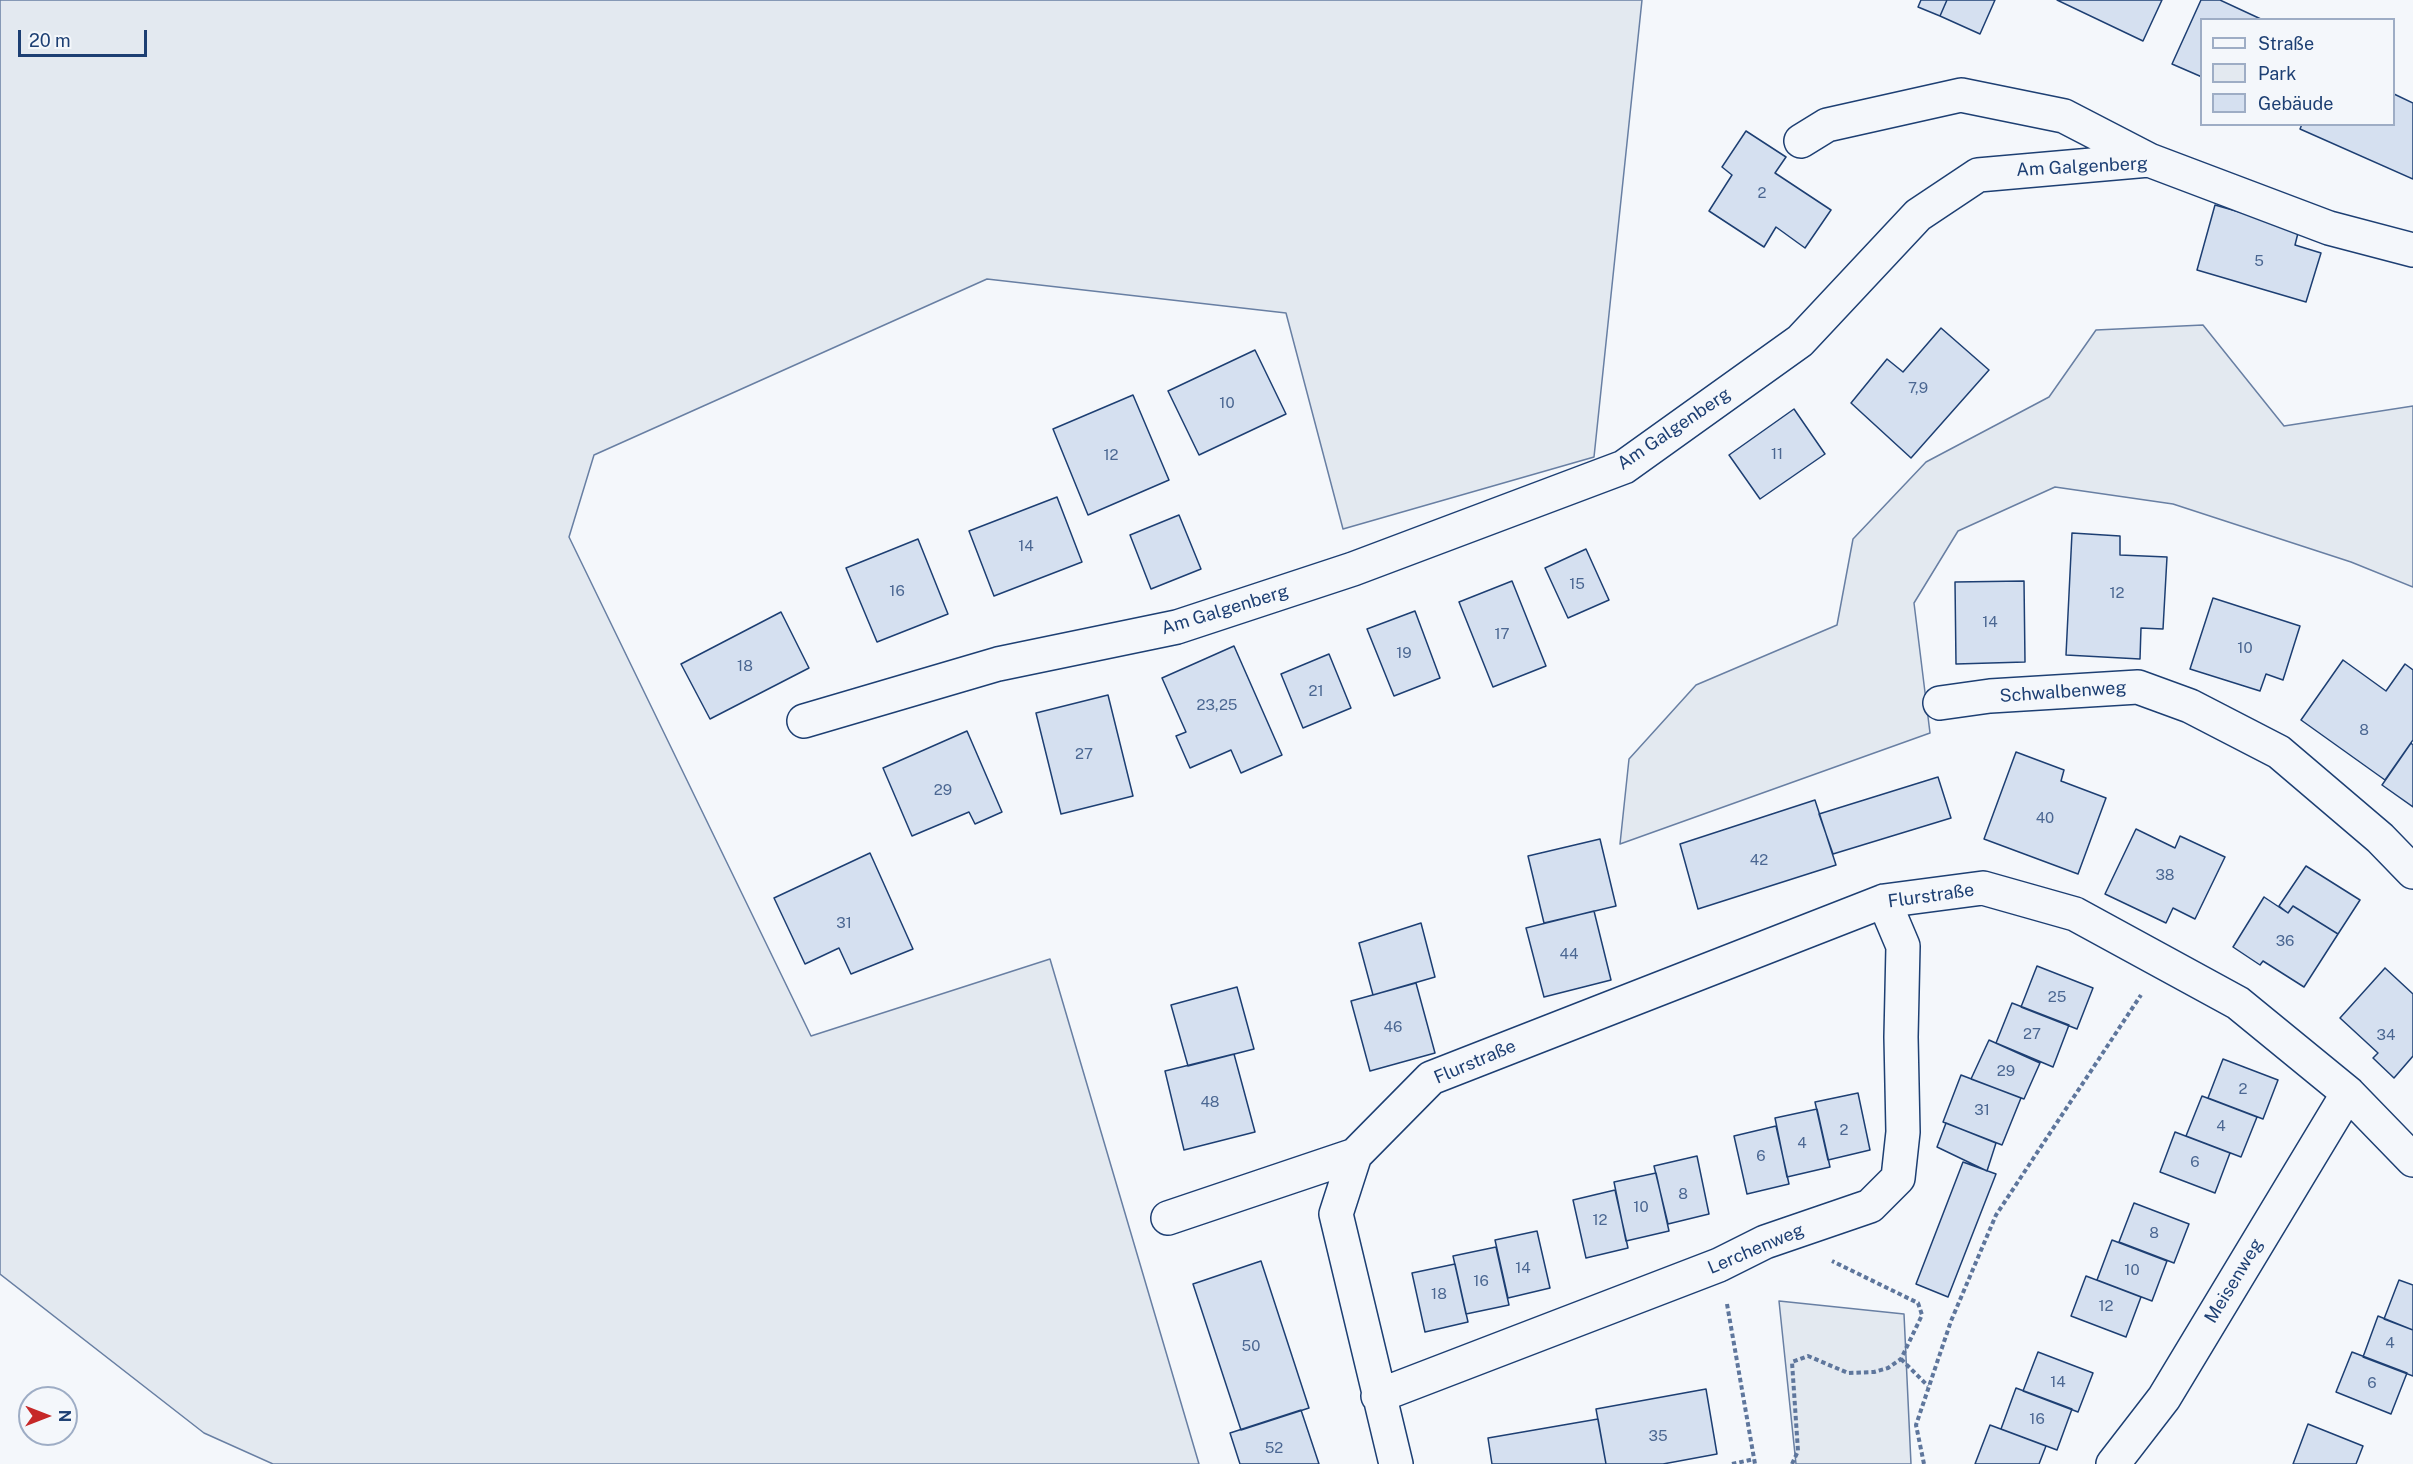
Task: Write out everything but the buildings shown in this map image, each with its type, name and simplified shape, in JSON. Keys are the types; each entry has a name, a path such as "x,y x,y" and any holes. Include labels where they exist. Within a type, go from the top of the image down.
{"street":[{"path":"1801,141 1827,125 1961,95 2064,116 2149,160"},
{"name":"Am Galgenberg","path":"804,721 998,664 1177,627 1353,569 1624,467 1800,340 1918,215 1978,175 2149,160 2329,228 2413,250"},
{"name":"Schwalbenweg","path":"1940,703 1990,696 2138,687 2190,706 2279,752 2380,838 2413,872"},
{"name":"Flurstraße","path":"1168,1218 1354,1155 1431,1077 1884,901 1983,888 2075,914 2238,1003 2348,1093 2413,1160"},
{"name":"Lerchenweg","path":"1378,1396 1719,1265 1765,1242 1870,1206 1898,1178 1903,1132 1900,1037 1903,945 1884,901"},
{"name":"Meisenweg","path":"2113,1464 2164,1398 2348,1093"},
{"name":"Flurstraße","path":"1354,1155 1336,1214 1395,1464"}],"path":[{"path":"1924,1464 1916,1425 1951,1321 1996,1215 2163,962"},
{"path":"1792,1464 1798,1451 1792,1362 1808,1356 1848,1372 1874,1372 1888,1368 1900,1359 1922,1315 1918,1303 1822,1258"},
{"path":"1719,1265 1754,1462 1732,1464"},
{"path":"1900,1359 1928,1386"}],"green space":[{"path":"0,0 1642,0 1594,457 1343,529 1286,313 987,279 594,455 569,537 811,1036 1050,959 1199,1464 273,1464 204,1433 0,1274"},
{"path":"2203,325 2284,426 2413,406 2413,587 2351,562 2173,504 2055,487 1958,531 1914,603 1930,733 1620,844 1629,759 1696,685 1837,625 1853,539 1926,462 2049,397 2096,330"},
{"path":"1779,1301 1904,1314 1911,1464 1796,1464"}]}
